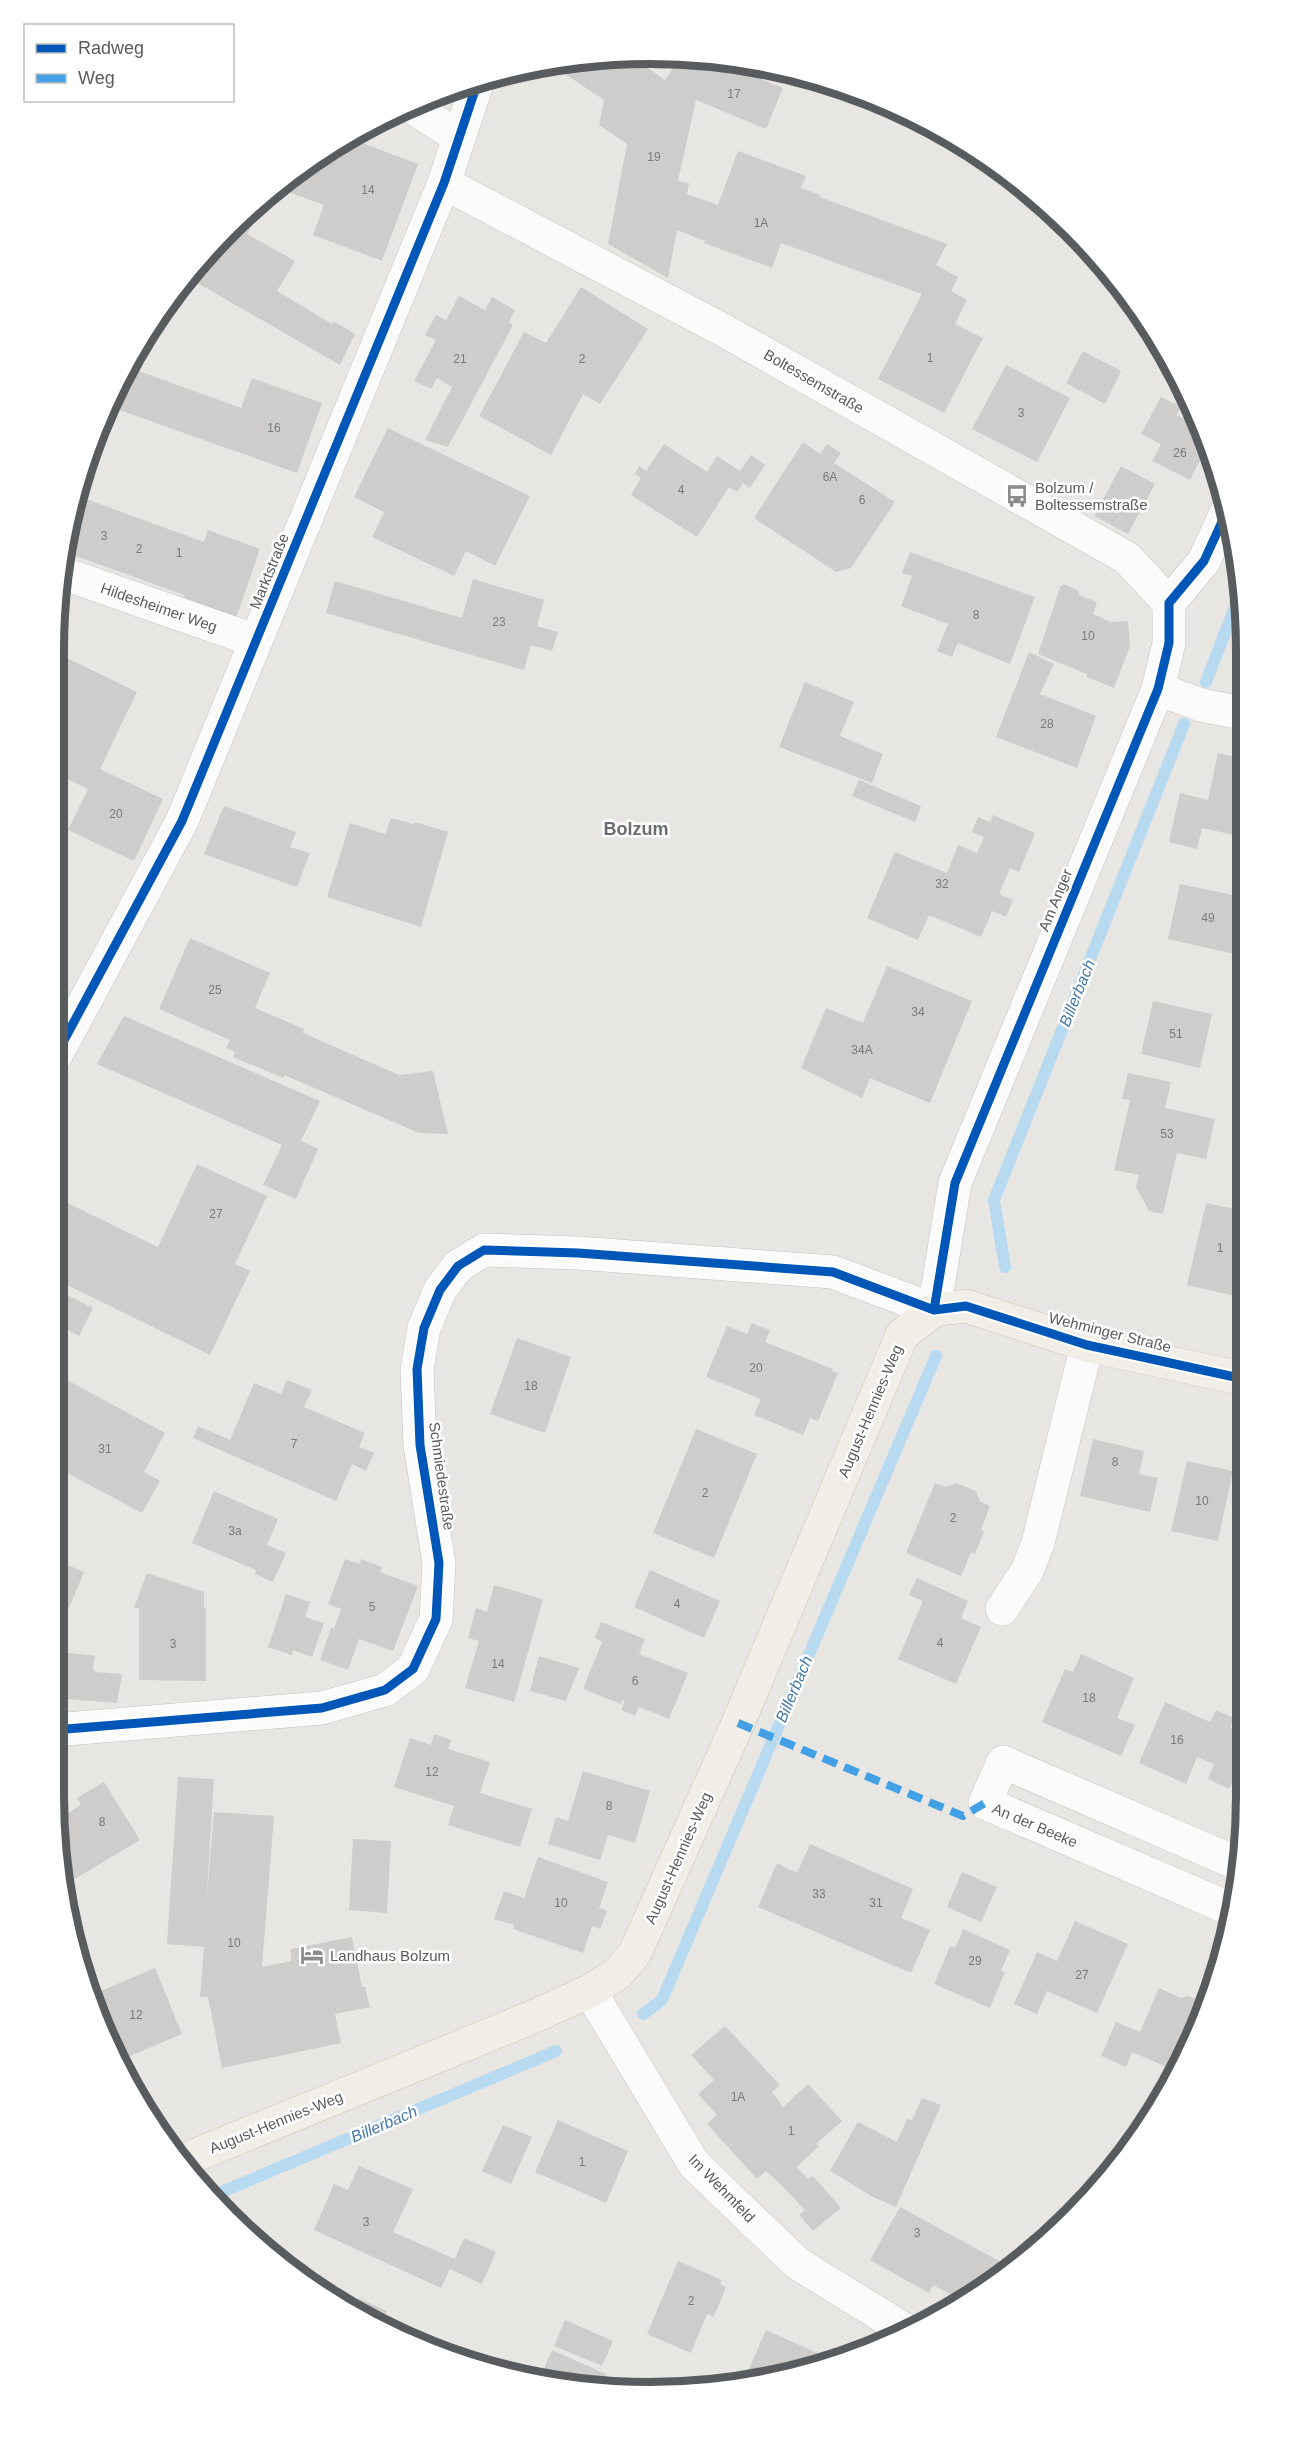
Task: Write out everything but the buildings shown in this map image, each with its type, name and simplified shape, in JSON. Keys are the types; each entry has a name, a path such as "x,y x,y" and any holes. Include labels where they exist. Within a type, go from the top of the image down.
{"main road":[{"name":"Wehminger Straße","path":"934,1310 966,1306 1087,1345 1236,1377"},
{"name":"August-Hennies-Weg","path":"190,2158 528,2019 590,1991 617,1974 635,1953 743,1712 902,1335 934,1310"}],"street":[{"name":"Marktstraße","path":"64,1040 182,821 444,183 474,92"},
{"path":"420,112 459,137"},
{"name":"Boltessemstraße","path":"444,183 723,330 1127,558 1169,603"},
{"path":"1169,603 1204,561 1222,522"},
{"name":"Hildesheimer Weg","path":"70,576 256,641"},
{"name":"Am Anger","path":"934,1310 955,1183 1158,689 1169,643 1169,603"},
{"path":"1158,689 1201,705 1236,712"},
{"name":"Schmiedestraße","path":"64,1729 322,1708 385,1690 413,1669 436,1619 439,1563 420,1445 417,1369 424,1328 440,1290 458,1266 484,1250 578,1253 833,1272 934,1310"},
{"path":"1002,1609 1027,1571 1038,1543 1087,1345"},
{"name":"An der Beeke","path":"1226,1907 985,1803 1003,1762 1232,1861"},
{"name":"Im Wehmfeld","path":"590,1991 694,2164 797,2263 899,2327"}],"waterway":[{"name":"Billerbach","path":"1206,682 1235,608"},
{"name":"Billerbach","path":"1005,1267 994,1200 1184,724"},
{"name":"Billerbach","path":"643,2014 662,2000 936,1356"},
{"name":"Billerbach","path":"219,2193 556,2051"}],"marked path":[{"path":"738,1723 963,1816 985,1803"}],"cycle path":[{"path":"64,1040 182,821 444,183 474,92"},
{"path":"934,1310 955,1183 1158,689 1169,643 1169,603 1204,561 1222,522"},
{"path":"64,1729 322,1708 385,1690 413,1669 436,1619 439,1563 420,1445 417,1369 424,1328 440,1290 458,1266 484,1250 578,1253 833,1272 934,1310 966,1306 1087,1345 1236,1377"}],"place":[{"name":"Bolzum / Boltessemstraße","path":"1017,496"},
{"name":"Landhaus Bolzum","path":"312,1955"}],"district":[{"name":"Bolzum","path":"636,829"}]}
